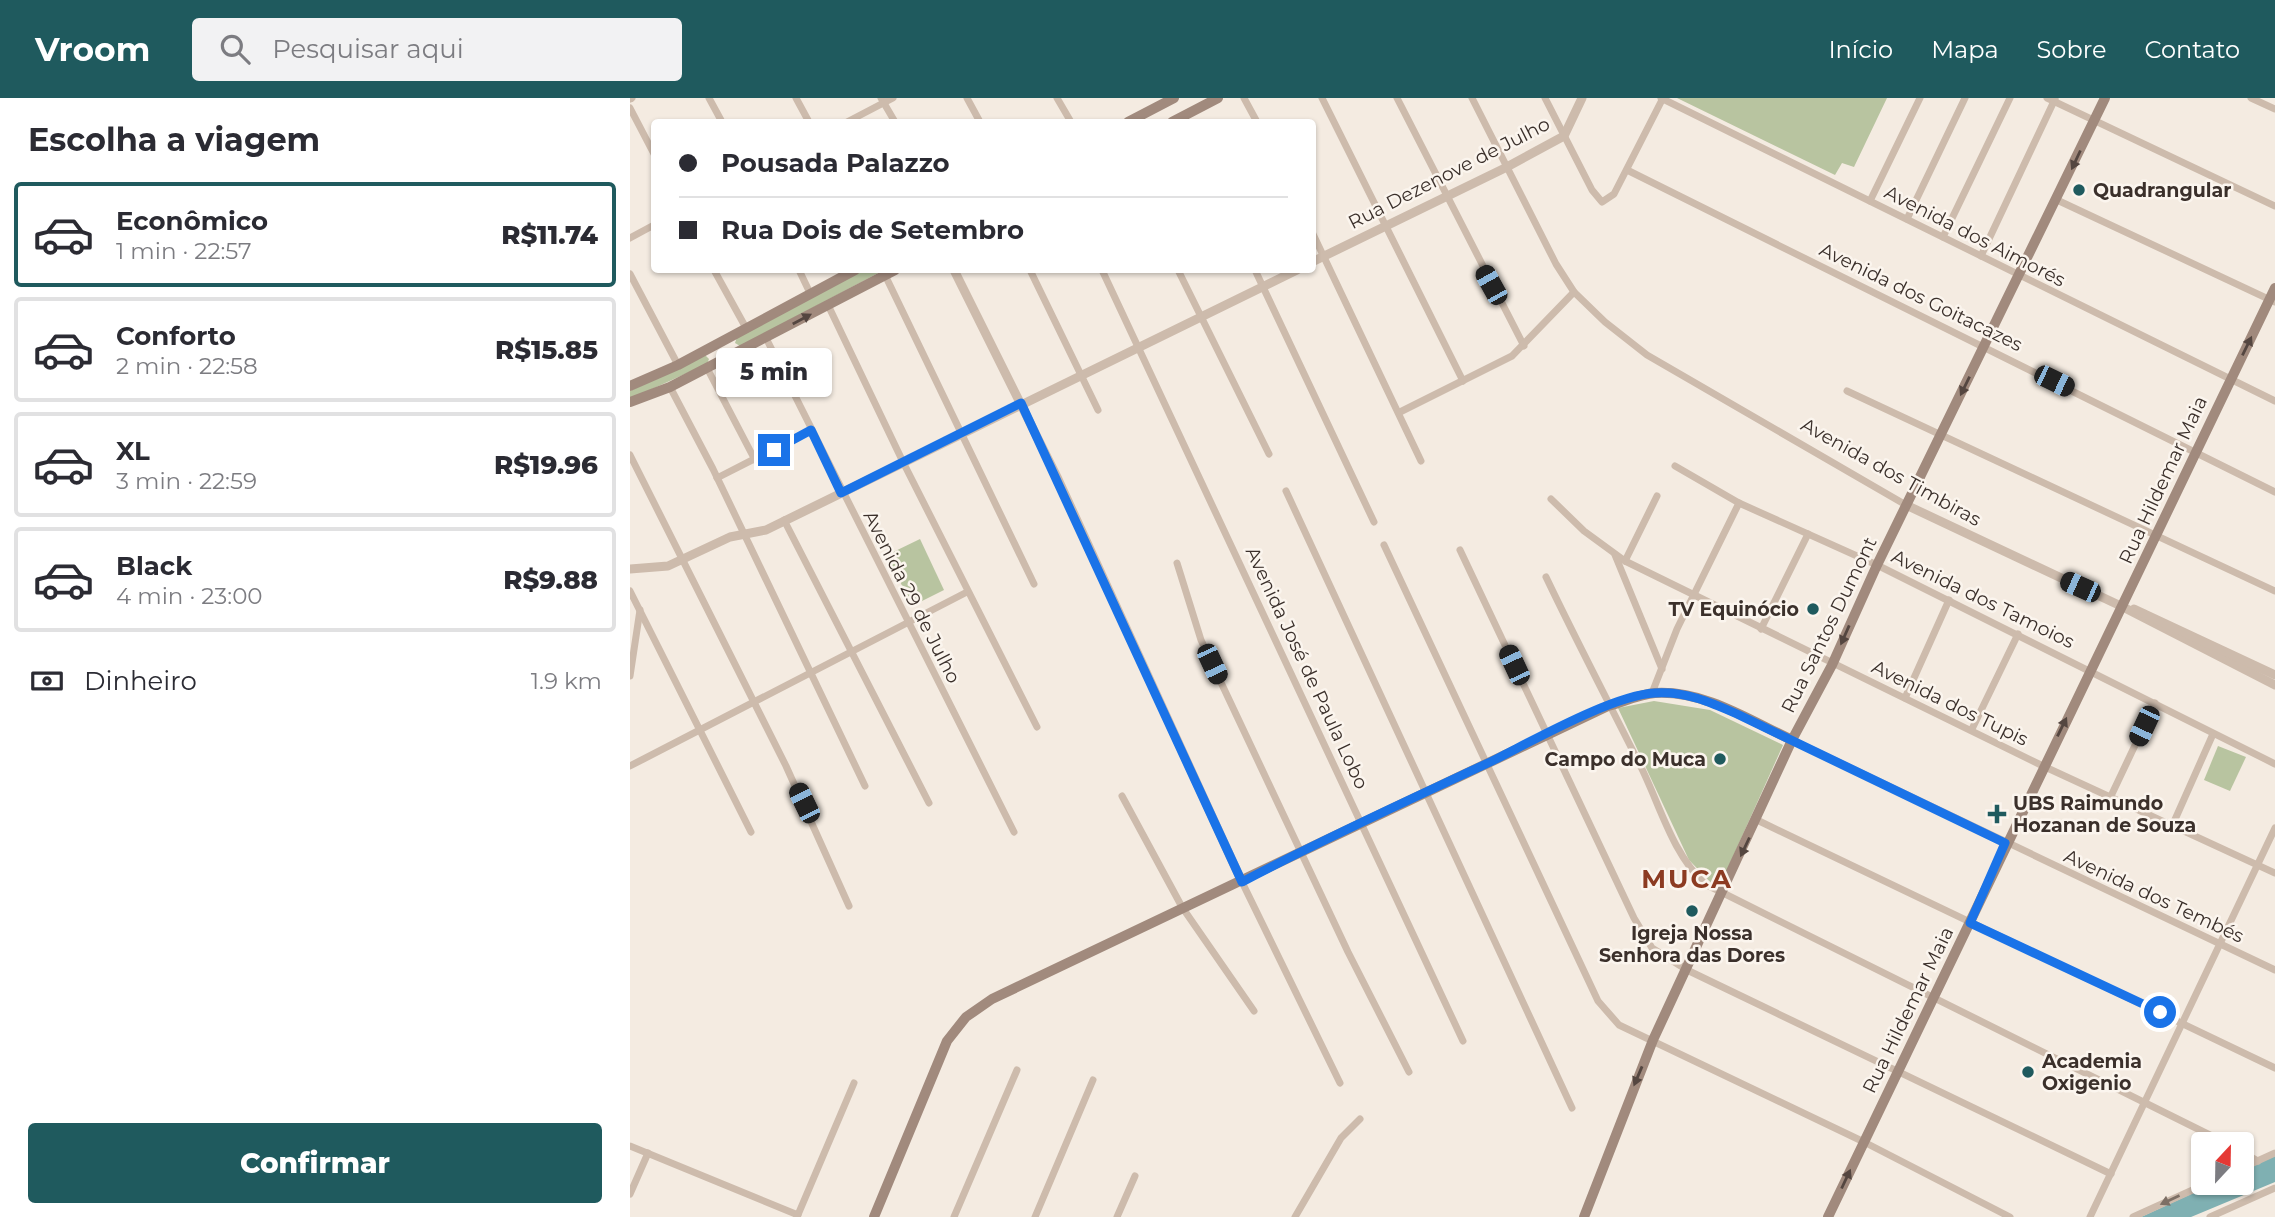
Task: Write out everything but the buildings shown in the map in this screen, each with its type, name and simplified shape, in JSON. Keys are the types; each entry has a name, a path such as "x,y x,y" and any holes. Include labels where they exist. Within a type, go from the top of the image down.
{"main road":[{"path":"1132,119 1152,103 1174,98"},
{"path":"1185,119 1203,102 1218,98"},
{"name":"Rua Santos Dumont","path":"1588,1216 1653,1040 1792,740 1832,665 1877,565 2105,98"},
{"path":"630,386 678,365 849,273"},
{"path":"630,402 670,387 889,273"},
{"name":"Rua Hildemar Maia","path":"1828,1217 1970,923 2005,843 2123,607 2194,451 2272,301 2275,289"},
{"path":"713,346 720,360"},
{"path":"874,1217 947,1041 966,1017 992,999 1608,706 1652,693 1704,699 1792,740"}],"street":[{"path":"709,98 720,119"},
{"path":"796,98 807,119"},
{"path":"852,119 883,100 893,98"},
{"path":"967,98 978,119"},
{"path":"1057,98 1069,119"},
{"path":"1244,98 1255,119"},
{"path":"1322,98 1463,381"},
{"path":"1397,98 1524,346"},
{"name":"Avenida dos Timbiras","path":"1472,98 1506,168 1574,292 1605,322 1647,355 1906,505 2123,607 2275,685"},
{"path":"1545,98 1599,202 1607,201 1627,170 1662,98"},
{"name":"Rua Dezenove de Julho","path":"1316,260 1506,168 1564,136 1582,98"},
{"name":"Avenida dos Aimorés","path":"1662,98 2019,277 2275,401"},
{"path":"1870,201 1920,98"},
{"path":"1907,219 1965,98"},
{"path":"1943,237 2010,98"},
{"path":"2251,98 2275,110"},
{"path":"1980,256 2052,99 2275,206"},
{"path":"883,100 893,119"},
{"path":"630,108 651,148"},
{"name":"Avenida dos Goitacazes","path":"1627,170 2275,492"},
{"path":"2057,200 2272,301"},
{"path":"630,238 651,227"},
{"path":"1316,240 1421,461"},
{"path":"716,273 746,328"},
{"path":"800,273 810,293"},
{"path":"956,273 1098,565 1242,882 1340,1083"},
{"path":"1031,273 1098,410"},
{"name":"Avenida José de Paula Lobo","path":"1104,273 1141,346 1464,1041"},
{"path":"1180,273 1269,454"},
{"path":"1256,273 1374,522"},
{"path":"630,569 668,566 723,540 766,530 1291,273"},
{"path":"630,274 678,365"},
{"path":"885,275 1034,584"},
{"path":"1400,412 1500,364 1524,346 1574,292"},
{"path":"828,305 902,462 1037,727"},
{"name":"Avenida 29 de Julho","path":"766,338 841,493 1014,832"},
{"path":"707,368 755,460"},
{"path":"670,387 717,478 865,786"},
{"path":"1847,391 2275,591"},
{"path":"717,478 811,430"},
{"path":"630,456 813,822 849,906"},
{"name":"Avenida dos Tamoios","path":"1675,466 1740,503 1949,600 2275,764"},
{"path":"1286,491 1572,1108"},
{"path":"1625,561 1657,496"},
{"name":"Avenida dos Tupis","path":"1551,499 1614,555 1694,597 1832,665 1972,729 2043,766 2275,873"},
{"path":"1652,693 1694,597 1740,503"},
{"path":"784,520 929,803"},
{"path":"1761,629 1808,534"},
{"path":"1384,544 1598,1001 1619,1025 1864,1142 2010,1217"},
{"path":"1460,550 1647,941 1662,957 2110,1174"},
{"path":"1614,555 1662,669"},
{"path":"1177,563 1201,640 1300,851 1409,1072"},
{"path":"1546,577 1608,706 1640,764 1686,864 1705,884 1722,895 2205,1132"},
{"path":"630,591 751,832"},
{"path":"630,766 967,592"},
{"path":"1905,698 1949,600"},
{"name":"Avenida dos Timbiras","path":"2123,607 2149,613 2275,675"},
{"path":"630,676 640,608"},
{"path":"1972,729 2018,634"},
{"path":"2111,796 2155,703"},
{"path":"2173,824 2213,734"},
{"name":"Avenida dos Tembés","path":"1792,740 2275,970"},
{"path":"1122,796 1182,907 1254,1011"},
{"path":"1757,820 2275,1068"},
{"path":"2090,1217 2275,828"},
{"path":"954,1217 1017,1070"},
{"path":"1035,1217 1093,1080"},
{"path":"630,1146 797,1216 854,1083"},
{"path":"1295,1217 1341,1138 1360,1119"},
{"path":"630,1194 648,1153"},
{"path":"2254,1163 2275,1153"},
{"path":"2254,1159 2258,1161"},
{"path":"1117,1217 1135,1176"},
{"path":"2210,1217 2275,1188"},
{"path":"2133,1217 2191,1191"}],"green space":[{"path":"1677,98 1887,98 1854,167 1842,163 1835,175"},
{"path":"858,273 878,273 740,346 735,343 737,337"},
{"path":"705,355 709,359 707,364 630,399 630,391"},
{"path":"920,539 944,590 912,606 887,555"},
{"path":"1654,701 1710,710 1783,745 1718,890 1689,860 1618,708"},
{"path":"2218,746 2246,757 2230,791 2204,780"}],"water":[{"path":"2275,1156 2275,1182 2254,1191 2254,1166"},
{"path":"2191,1194 2244,1195 2191,1217 2141,1217"}],"place":[{"name":"Quadrangular","path":"2079,190"},
{"name":"TV Equinócio","path":"1813,609"},
{"name":"Campo do Muca","path":"1720,759"},
{"name":"UBS Raimundo Hozanan de Souza","path":"1997,814"},
{"name":"Igreja Nossa Senhora das Dores","path":"1692,911"},
{"name":"Academia Oxigenio","path":"2028,1072"}],"district":[{"name":"MUCA","path":"1687,879"}],"route":[{"path":"774,450 811,430 841,493 1021,403 1242,882 1360,822 1608,706 1652,693 1688,695 1737,714 2005,843 1970,923 2160,1012"}]}
